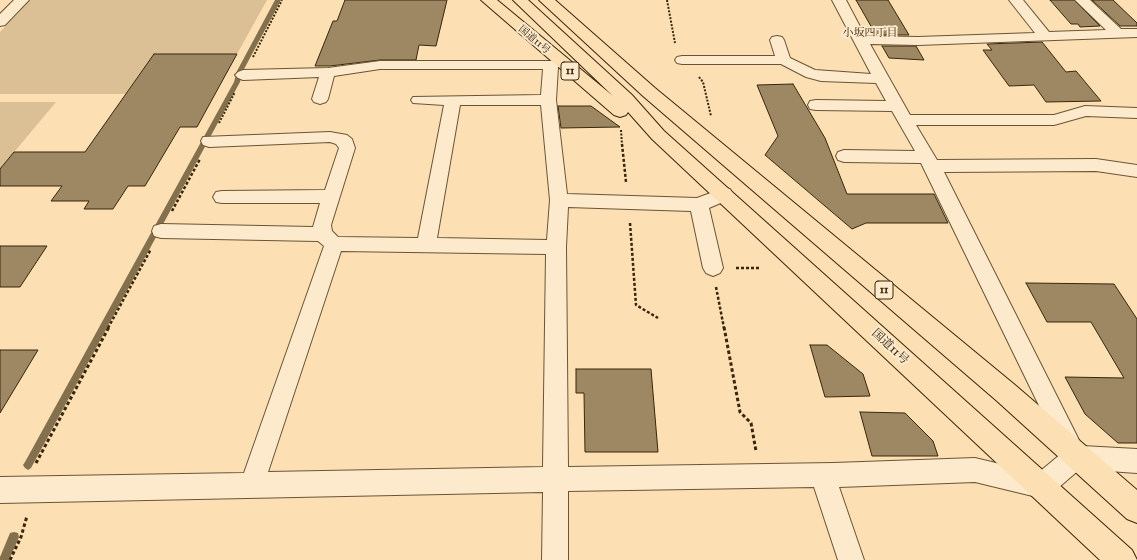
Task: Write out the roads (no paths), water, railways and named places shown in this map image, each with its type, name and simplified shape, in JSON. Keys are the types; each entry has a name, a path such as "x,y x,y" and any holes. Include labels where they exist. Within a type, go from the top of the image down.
{"highway":[{"name":"国道11号","path":"488,0 555,64 614,107 658,135"},
{"name":"国道11号","path":"520,0 626,99 658,135 1122,560"},
{"name":"11","path":"546,0 649,92 1006,393 1076,458 1137,510"},
{"name":"11","path":"568,0 659,85 690,125"}],"street":[{"path":"0,22 22,0"},
{"path":"839,0 881,79 929,162 1076,458"},
{"path":"1016,0 1044,35"},
{"path":"1082,0 1117,33"},
{"path":"860,40 918,41 1044,35 1137,33"},
{"path":"777,40 784,60 804,77 881,79"},
{"path":"682,60 784,60"},
{"path":"243,75 328,72 380,65 555,64 548,100 558,200 556,247 554,479 555,560"},
{"path":"320,99 328,72"},
{"path":"419,100 548,100"},
{"path":"426,245 453,100"},
{"path":"816,105 901,113 1054,120 1086,111 1137,113"},
{"path":"209,141 330,137 340,139 346,143 347,148 322,225 329,239 252,484"},
{"path":"844,156 929,162 1096,165 1137,171"},
{"path":"558,200 628,204 699,205 724,194"},
{"path":"222,197 332,196"},
{"path":"699,205 712,268"},
{"path":"161,231 426,245 556,247"},
{"path":"0,490 252,484 822,475 975,470 1041,486 1076,458 1137,461"},
{"path":"822,475 851,560"}],"waterway":[{"path":"28,465 237,82 240,71 278,0"},
{"path":"4,560 14,537"}],"district":[{"name":"小坂四丁目","path":"870,33"}]}
